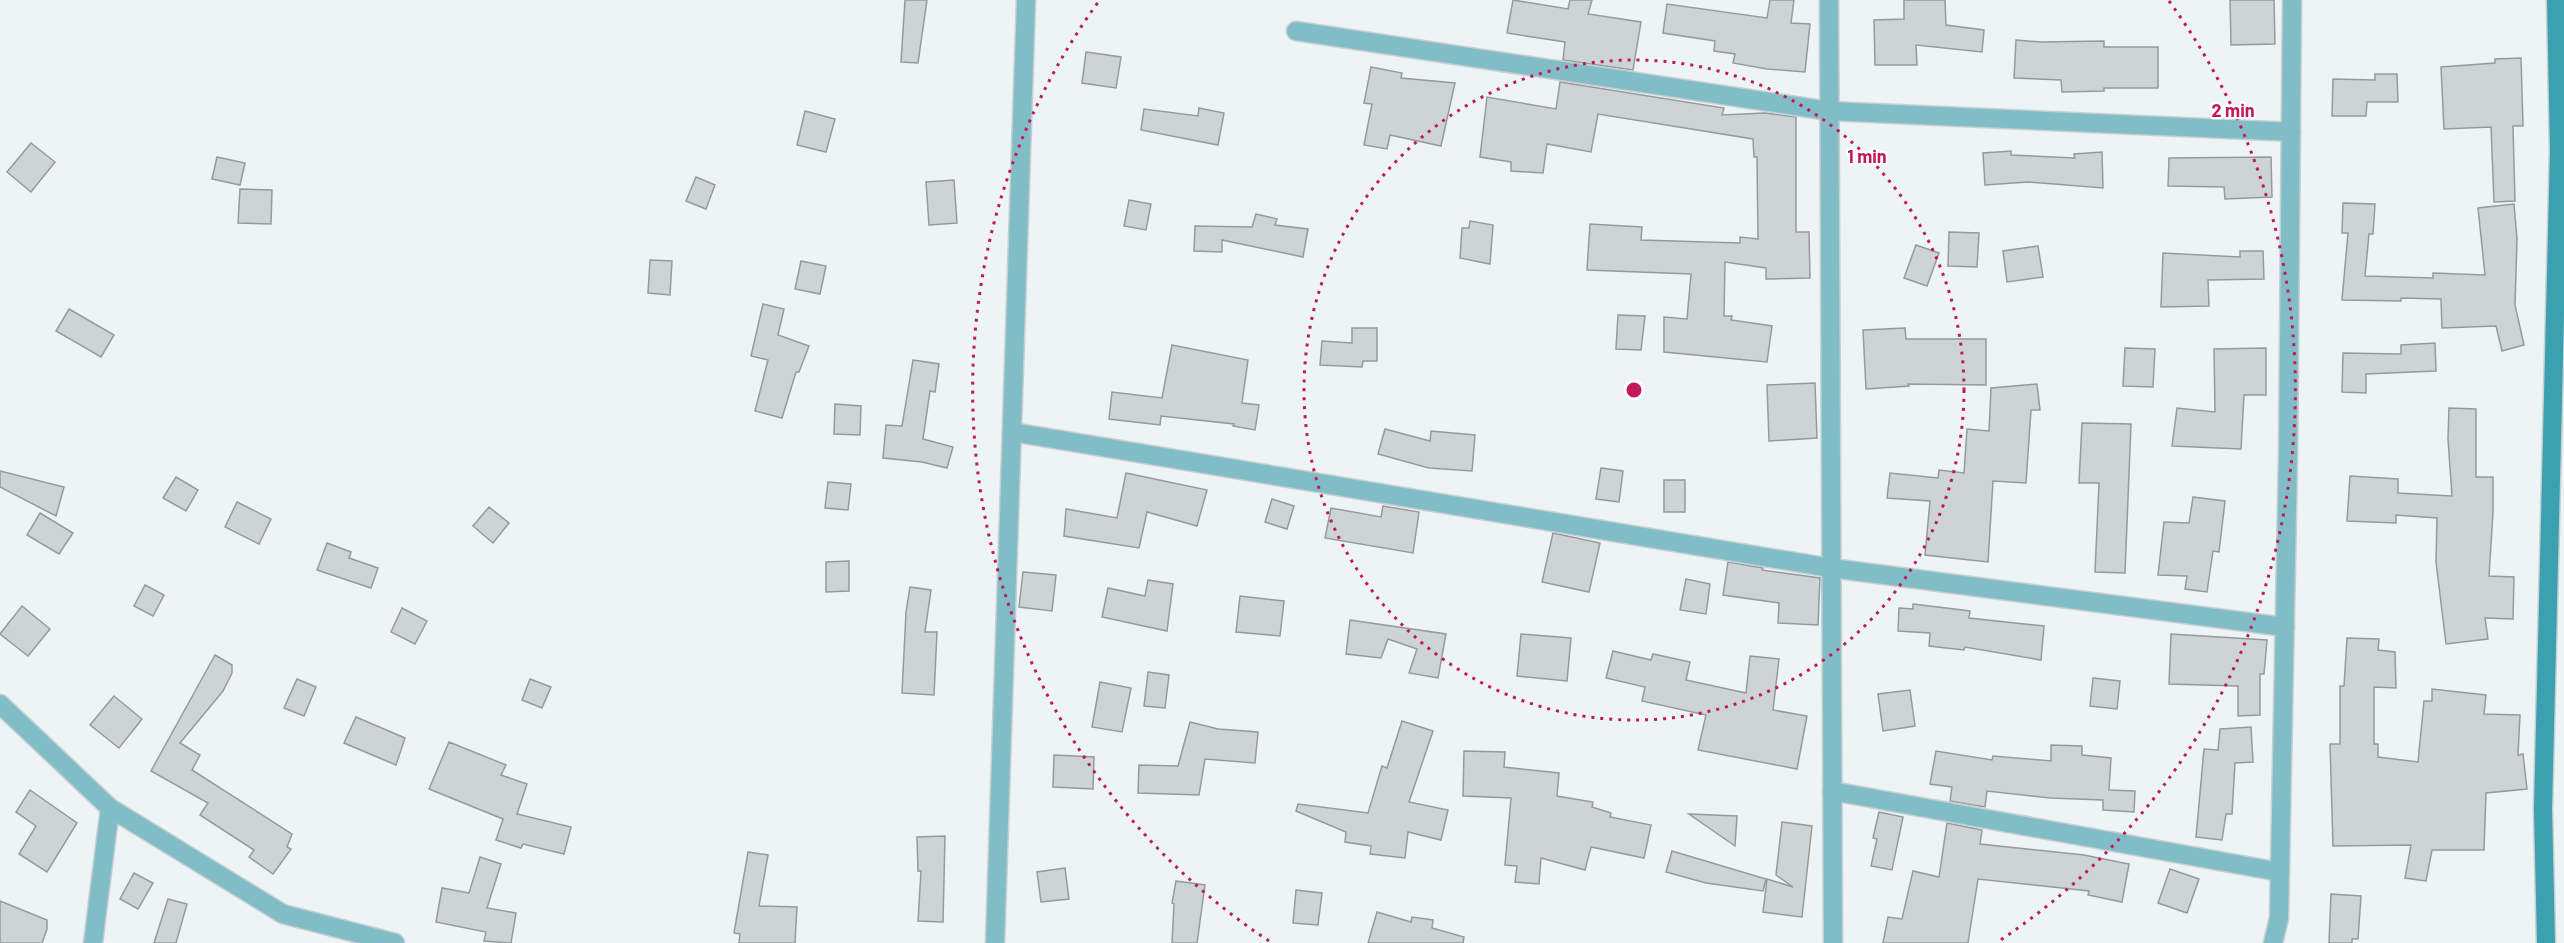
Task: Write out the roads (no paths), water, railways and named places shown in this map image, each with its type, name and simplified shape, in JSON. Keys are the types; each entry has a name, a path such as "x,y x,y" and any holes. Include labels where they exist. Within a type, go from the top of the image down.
{"main road":[{"path":"2546,943 2543,809 2561,150 2556,0"}],"street":[{"path":"995,943 1026,0"},
{"path":"1829,0 1833,943"},
{"path":"2273,943 2279,918 2285,627 2292,0"},
{"path":"1296,31 1829,111 2291,132"},
{"path":"1012,432 1831,568 2285,627"},
{"path":"0,704 110,808 283,914 395,943"},
{"path":"1832,792 2280,872"},
{"path":"93,943 110,808"}]}
